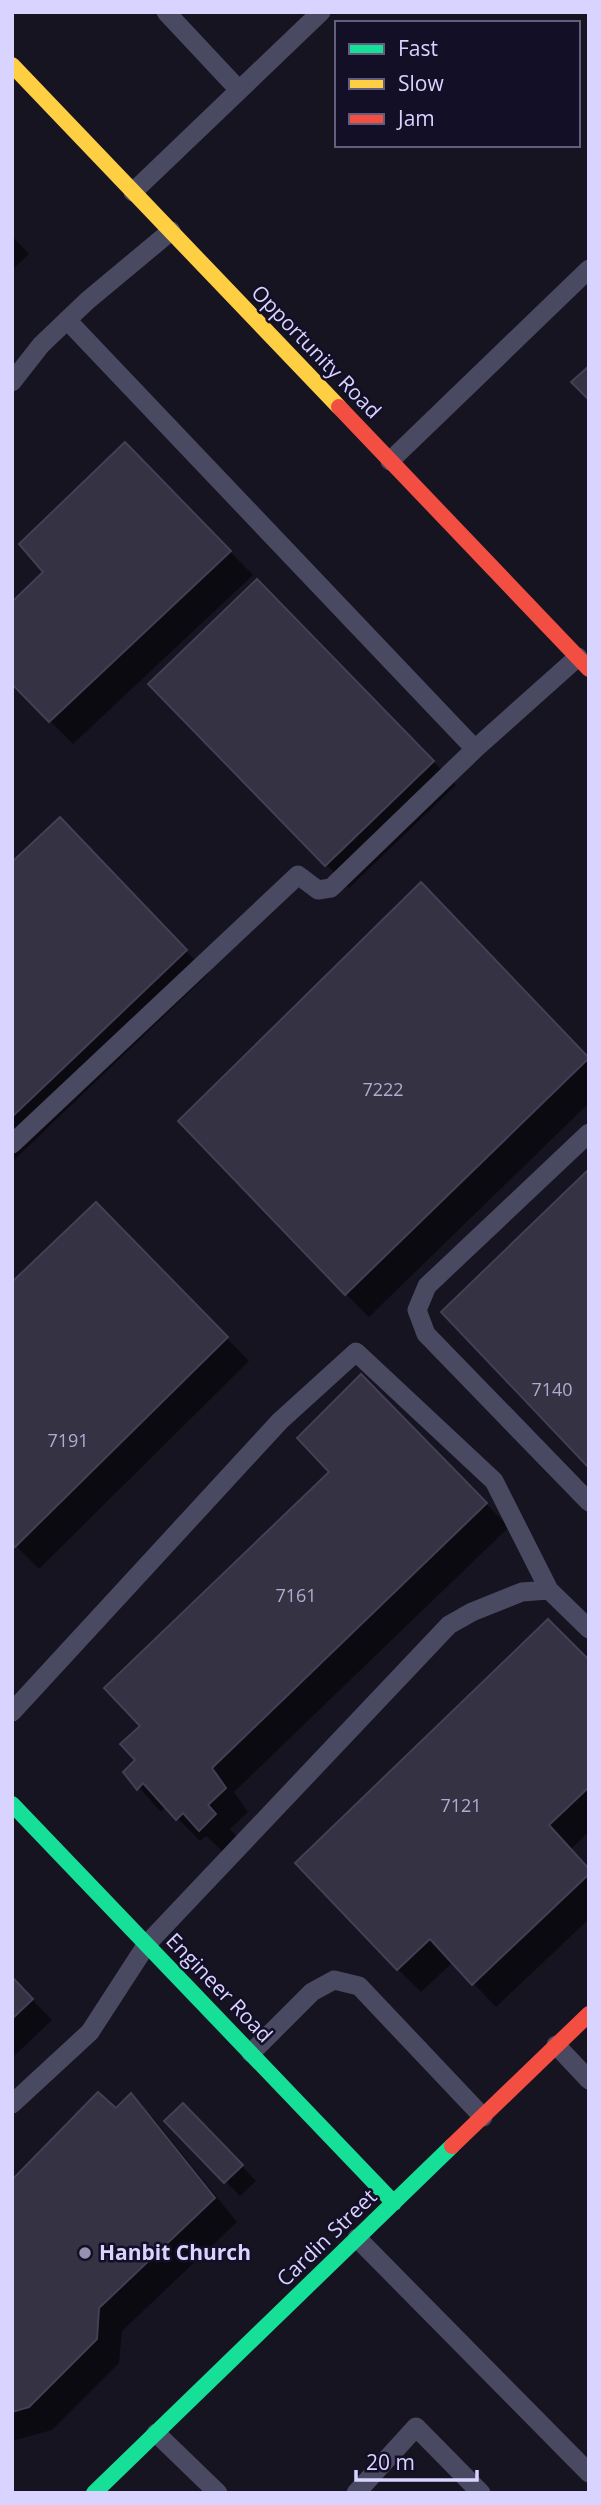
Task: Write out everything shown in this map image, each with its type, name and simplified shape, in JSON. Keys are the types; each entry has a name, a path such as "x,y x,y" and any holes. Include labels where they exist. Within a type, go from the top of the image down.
{"street":[{"name":"Opportunity Road","path":"12,65 583,663"},
{"name":"Engineer Road","path":"12,1804 394,2203"},
{"name":"Cardin Street","path":"94,2493 589,2014"}],"lane":[{"path":"166,12 239,90"},
{"path":"133,192 321,12"},
{"path":"12,382 41,345 67,320 171,231"},
{"path":"390,461 589,269"},
{"path":"67,320 475,749"},
{"path":"12,1144 298,875 318,890 331,888 475,749 583,663"},
{"path":"589,1133 427,1286 417,1310 426,1334 589,1502"},
{"path":"12,1712 280,1421 356,1352 494,1481 549,1590 589,1629"},
{"path":"12,2104 90,2032 147,1944 449,1625 472,1612 522,1592 549,1590"},
{"path":"251,2053 312,1992 334,1980 359,1986 483,2117"},
{"path":"556,2045 589,2080"},
{"path":"358,2238 589,2473"},
{"path":"356,2493 416,2427 481,2493"},
{"path":"156,2434 218,2493"}],"building":[{"path":"589,366 589,400 571,382"},
{"path":"125,442 231,551 49,722 12,684 12,602 43,572 19,544"},
{"path":"257,579 434,761 325,866 148,684"},
{"path":"60,817 187,950 12,1117 12,862"},
{"path":"421,882 589,1058 345,1295 178,1121"},
{"path":"589,1169 589,1468 441,1312"},
{"path":"96,1202 228,1337 15,1547 12,1544 12,1282"},
{"path":"361,1374 487,1503 212,1768 226,1788 208,1805 216,1814 199,1831 183,1813 176,1820 143,1783 137,1790 123,1772 135,1760 120,1744 140,1726 104,1688 329,1472 297,1438"},
{"path":"548,1619 589,1660 589,1787 549,1825 589,1869 589,1874 472,1985 430,1939 397,1970 295,1863"},
{"path":"12,1977 33,1999 12,2019"},
{"name":"Hanbit Church","path":"98,2092 116,2108 131,2093 215,2198 99,2308 97,2339 29,2407 12,2412 12,2180"},
{"path":"183,2103 243,2165 224,2183 164,2121"}],"traffic: fast":[{"path":"12,1804 394,2203"},
{"path":"94,2493 452,2146"}],"traffic: slow":[{"path":"12,65 339,407"}],"traffic: jam":[{"path":"339,407 589,669"},
{"path":"452,2146 589,2014"}],"place":[{"name":"Hanbit Church","path":"85,2253"}]}
